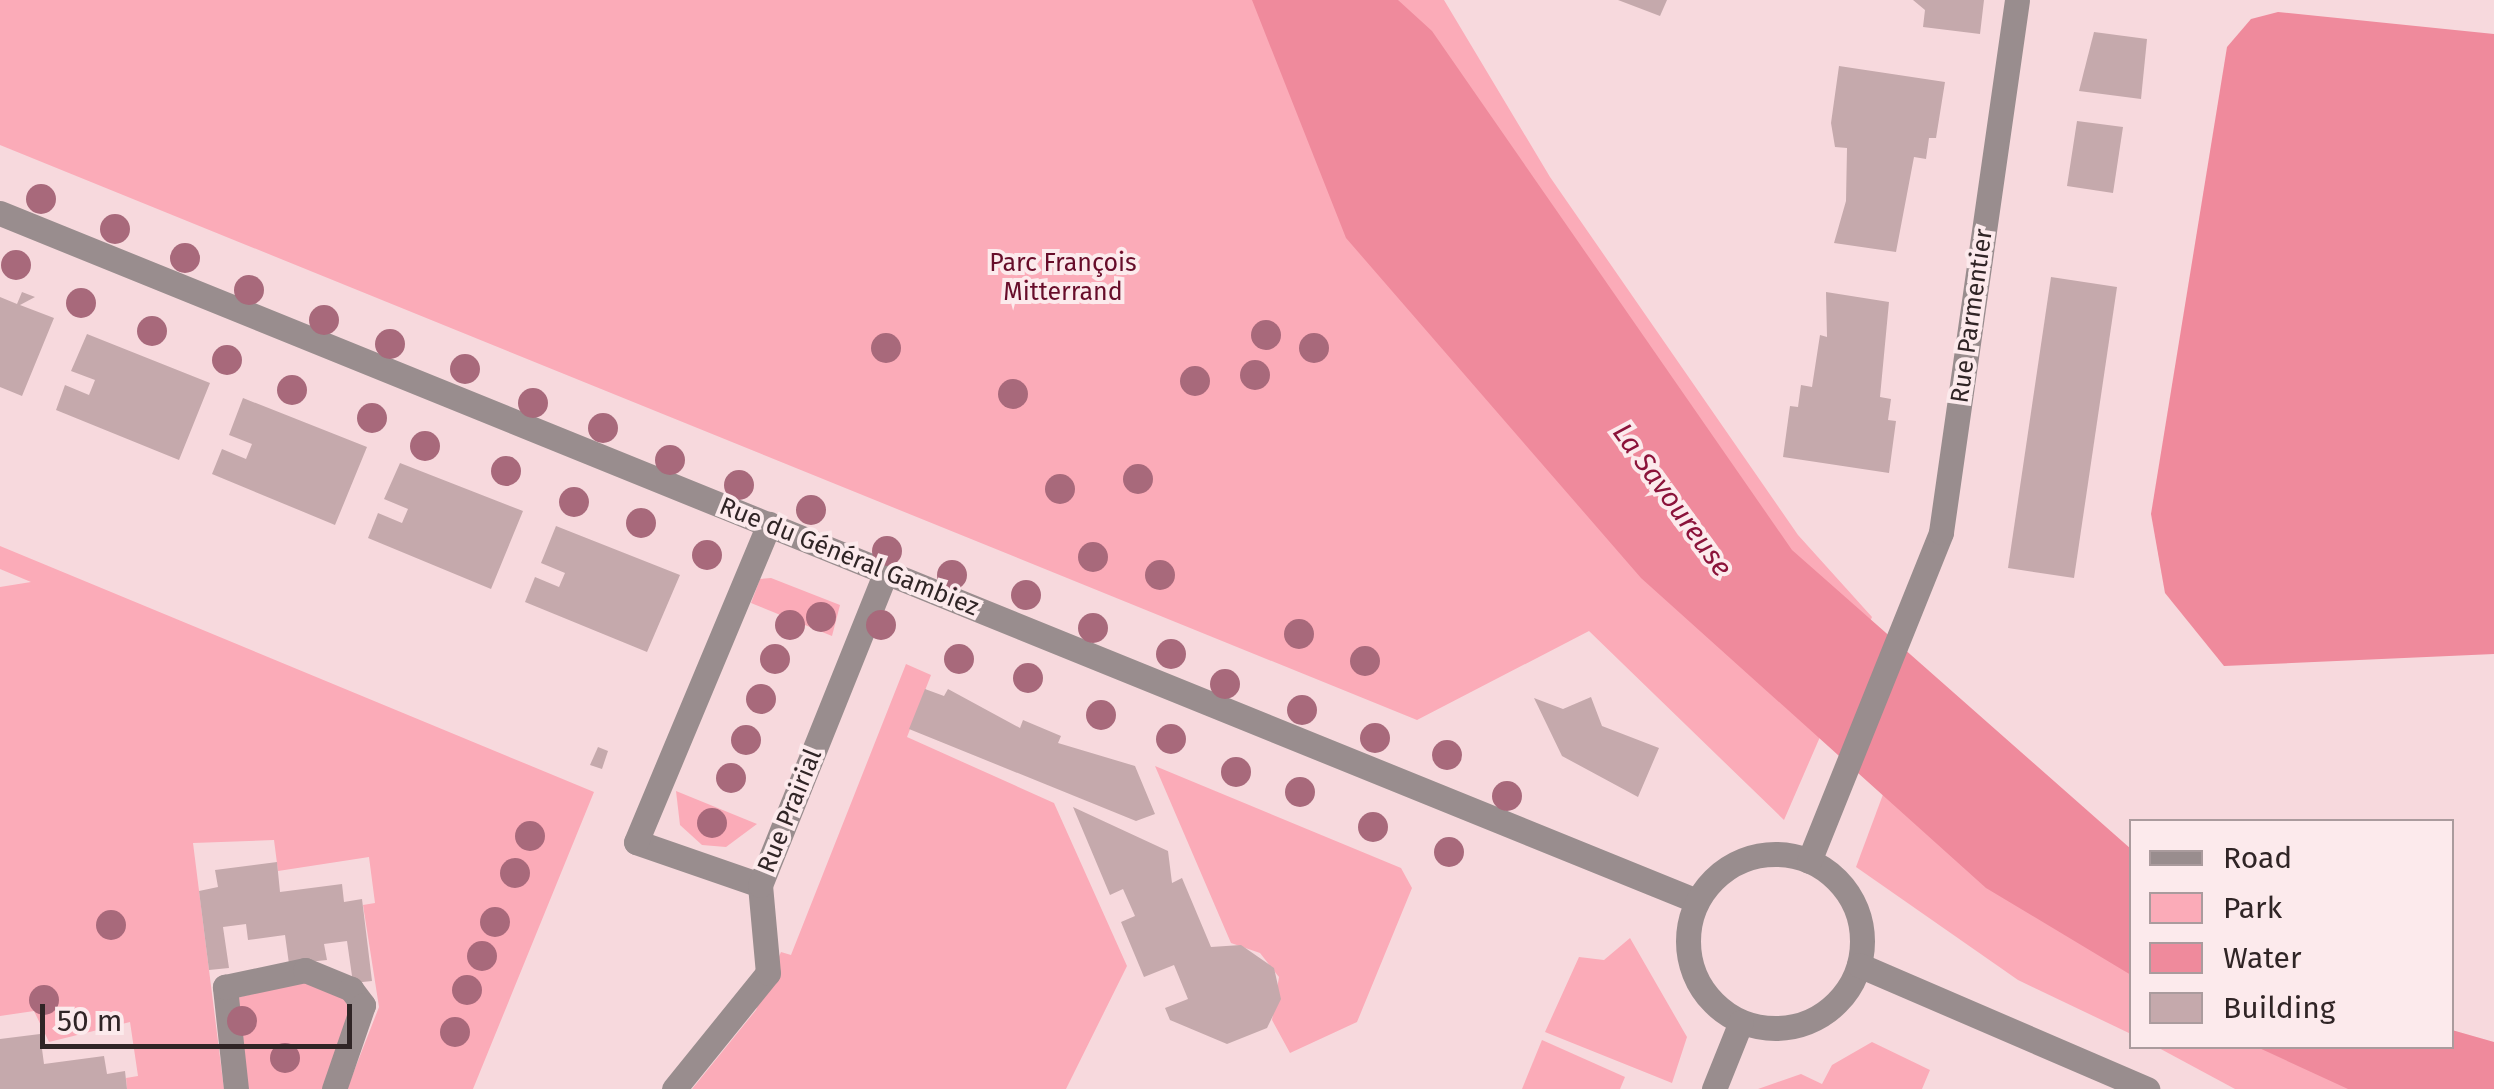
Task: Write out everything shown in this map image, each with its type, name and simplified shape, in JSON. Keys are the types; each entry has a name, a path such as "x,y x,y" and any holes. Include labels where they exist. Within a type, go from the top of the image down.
{"street":[{"name":"Rue Parmentier","path":"1809,861 1942,532 2017,0"},
{"name":"Rue du Général Gambiez","path":"0,213 1697,901"},
{"path":"760,885 636,842 769,524"},
{"name":"Rue Prairial","path":"674,1089 768,973 760,885 886,572"},
{"path":"1758,855 1809,861 1856,910 1859,965 1836,1002 1799,1025 1741,1022 1707,996 1688,958 1697,901 1712,880 1758,855"},
{"path":"1859,965 2147,1089"},
{"path":"236,1089 225,986 305,970 352,988 363,1005 334,1089"},
{"path":"1714,1089 1741,1022"}],"green space":[{"name":"Parc François Mitterrand","path":"0,0 1444,0 1550,177 1798,535 1872,617 1784,820 1589,631 1417,720 0,145"},
{"path":"0,546 594,792 473,1089 347,1089 379,1007 363,905 375,903 369,857 278,871 274,840 193,843 224,1089 127,1089 126,1078 138,1076 130,1022 49,1042 34,1011 0,1016 0,587 31,582 0,569"},
{"path":"771,578 840,605 832,636 751,603 760,579"},
{"path":"906,664 931,675 907,737 1054,803 1127,966 1066,1089 692,1089 756,1010 781,952 791,955"},
{"path":"1155,766 1401,868 1412,888 1357,1022 1290,1053 1272,1020 1279,977 1260,953 1231,943"},
{"path":"1888,781 2129,960 2129,1033 2018,980 1856,867"},
{"path":"676,791 757,824 726,847 702,845 680,825"},
{"path":"1630,938 1687,1037 1672,1083 1545,1032 1579,957 1604,960"},
{"path":"309,981 343,994 352,1009 324,1089 246,1089 235,998"},
{"path":"1542,1040 1625,1077 1620,1089 1522,1089"},
{"path":"1872,1042 1930,1070 1922,1089 1758,1089 1801,1074 1822,1084 1832,1065"},
{"path":"2161,1049 2296,1049 2380,1089 2235,1089"}],"water":[{"name":"La Savoureuse","path":"1252,0 1398,0 1432,31 1792,550 2129,847 2129,974 1986,888 1641,578 1346,238"},
{"path":"2278,12 2494,34 2494,654 2224,666 2165,593 2151,514 2227,47 2251,19"},
{"path":"2454,1031 2494,1042 2494,1089 2348,1089 2261,1049 2454,1049"}],"building":[{"path":"1618,0 1667,0 1660,16"},
{"path":"1913,0 1984,0 1980,34 1923,27 1925,10"},
{"path":"2094,32 2147,39 2141,99 2079,91"},
{"path":"1839,66 1945,82 1936,138 1929,138 1926,159 1914,157 1896,252 1834,243 1846,201 1847,148 1835,147 1831,123"},
{"path":"2077,121 2123,127 2113,193 2067,186"},
{"path":"2051,277 2117,287 2074,578 2008,568"},
{"path":"22,292 35,297 20,305 54,318 22,396 0,387 0,297 17,304"},
{"path":"1826,292 1889,302 1880,397 1891,399 1888,420 1896,421 1889,473 1783,457 1790,406 1798,407 1801,385 1812,387 1820,335 1827,337"},
{"path":"87,334 210,383 179,460 56,410 65,385 89,395 95,380 71,371"},
{"path":"243,398 367,447 335,525 212,474 222,449 246,459 252,444 229,435"},
{"path":"400,463 523,511 491,589 368,538 378,513 402,523 408,509 384,499"},
{"path":"556,526 680,575 647,652 525,602 535,577 559,587 565,573 541,563"},
{"path":"925,689 944,696 948,689 1020,728 1023,720 1061,736 1058,743 1135,766 1155,814 1136,821 909,729"},
{"path":"1591,697 1602,726 1659,748 1638,797 1562,756 1534,698 1563,709"},
{"path":"598,747 608,751 602,769 590,765"},
{"path":"1073,807 1168,851 1172,883 1182,878 1211,947 1241,945 1274,968 1281,999 1267,1028 1227,1044 1170,1020 1165,1008 1188,999 1174,965 1144,977 1121,922 1135,916 1123,889 1110,895"},
{"path":"277,862 280,892 342,884 344,902 362,899 372,981 353,983 347,941 324,944 327,960 289,964 285,935 248,940 246,924 223,927 229,968 209,970 199,891 218,887 215,870"},
{"path":"40,1034 44,1064 104,1056 107,1074 125,1071 127,1089 0,1089 0,1039"}]}
